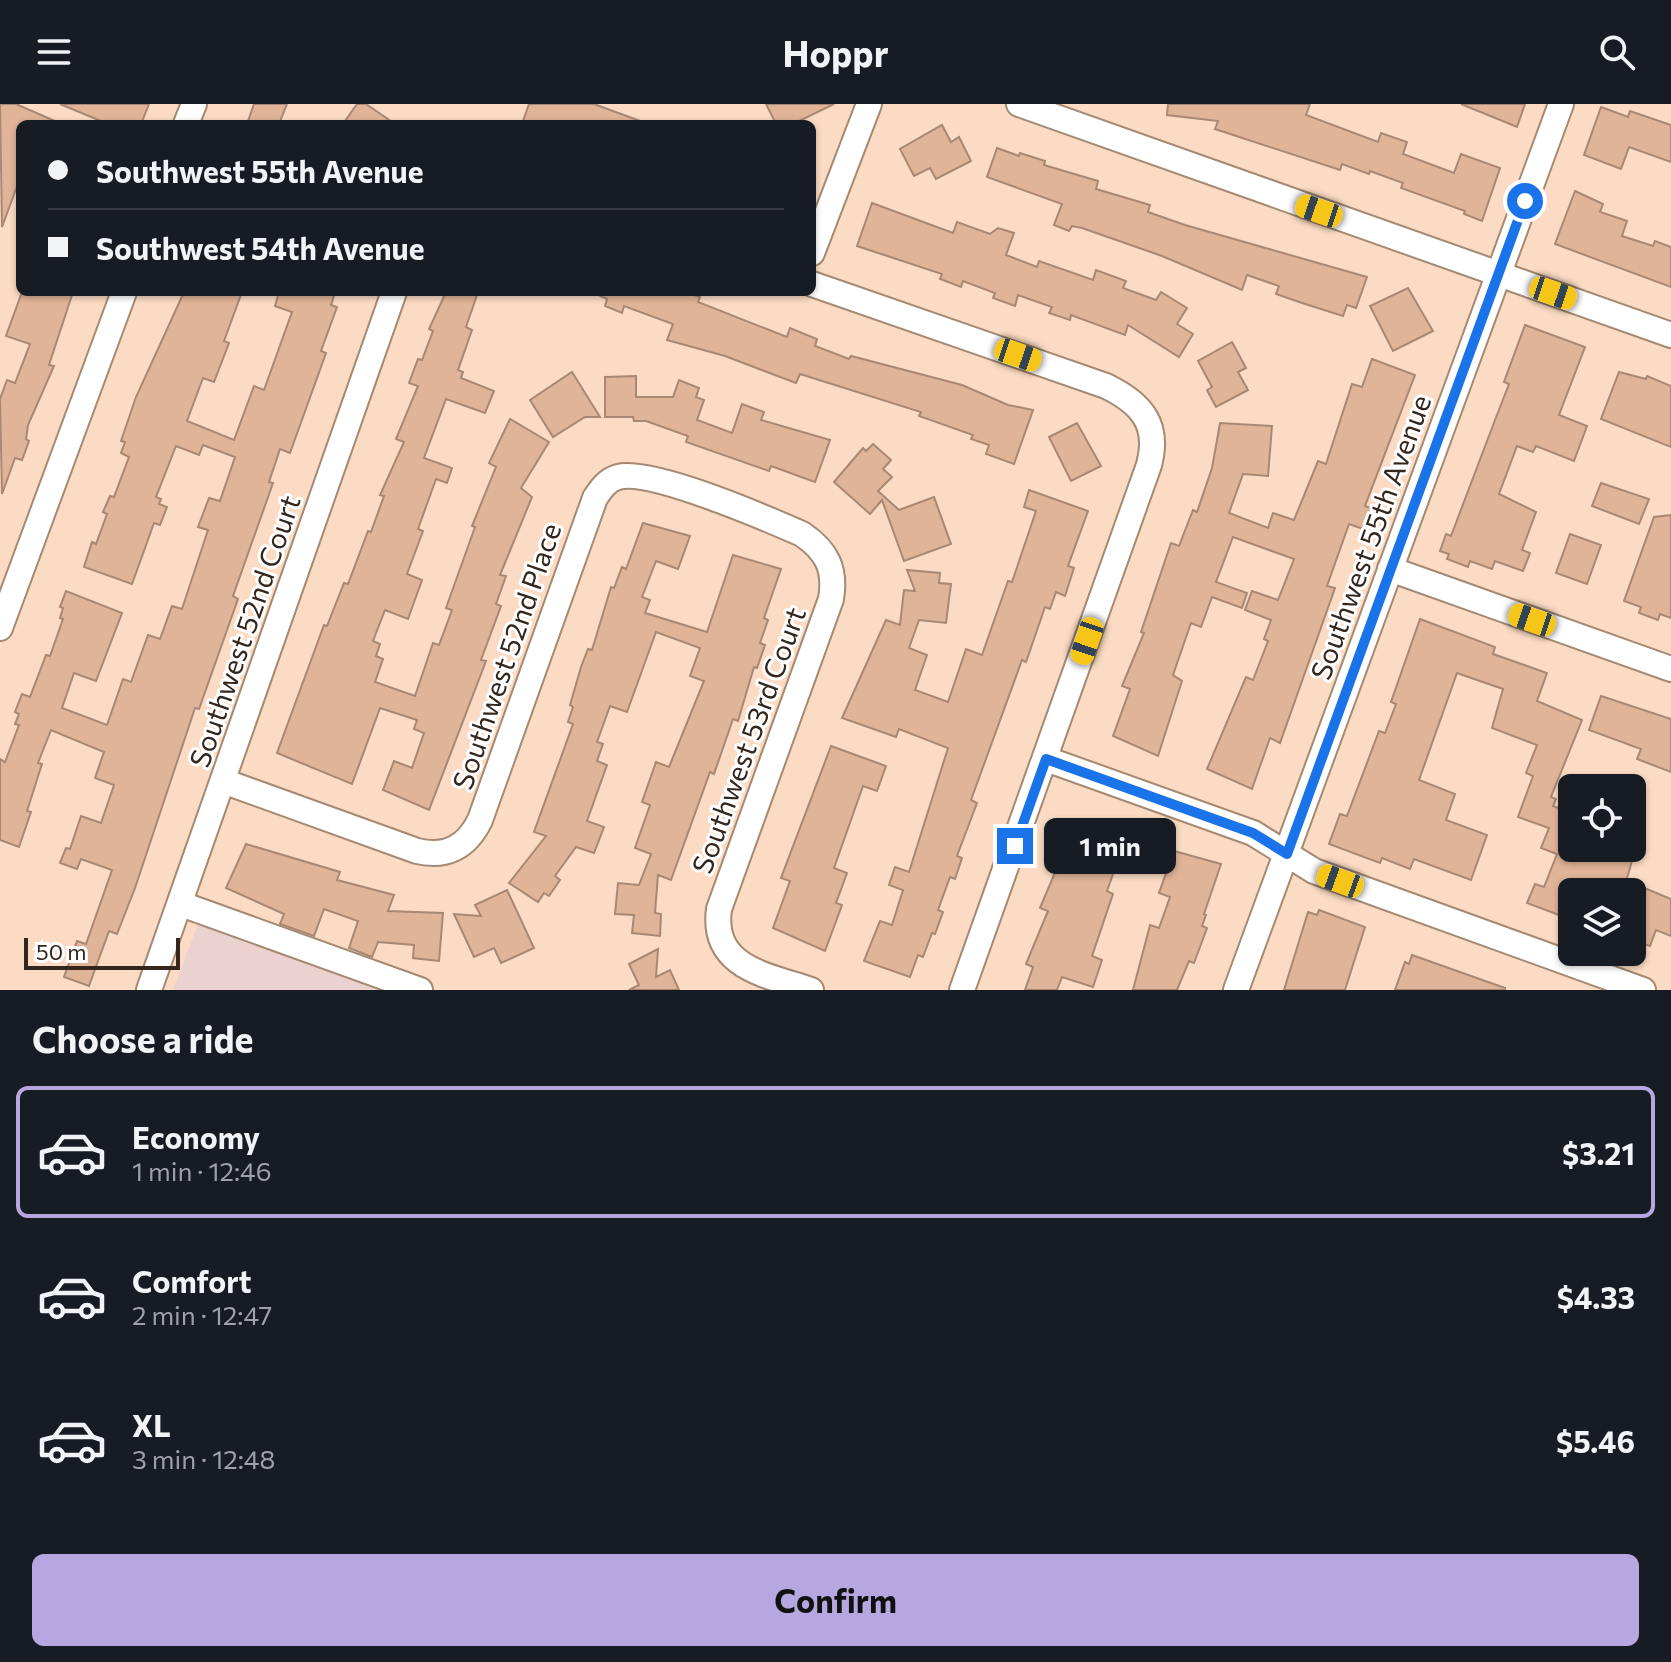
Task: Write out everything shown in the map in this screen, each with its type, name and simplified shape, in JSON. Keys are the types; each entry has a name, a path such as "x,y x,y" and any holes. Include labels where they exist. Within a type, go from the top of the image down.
{"street":[{"path":"816,243 870,104"},
{"path":"1019,104 1671,335"},
{"name":"Southwest 55th Avenue","path":"1236,990 1561,104"},
{"path":"816,285 1106,386 1143,410 1151,423 1153,439 1149,465 962,990"},
{"path":"0,628 123,296"},
{"name":"Southwest 52nd Court","path":"149,990 393,296"},
{"name":"Southwest 52nd Place","path":"223,781 417,851 436,854 456,848 470,838 480,820 586,518 595,498 609,481 630,476 660,481 802,534 826,555"},
{"name":"Southwest 53rd Court","path":"811,990 745,966 723,947 717,927 719,909 831,599 833,573 826,555"},
{"path":"1390,569 1671,669"},
{"path":"1046,759 1253,833 1314,871 1643,990"},
{"path":"181,904 420,990"}],"shaded area":[{"path":"198,924 382,990 173,990"}],"building":[{"path":"0,104 16,104 52,120 16,120 16,189 2,227"},
{"path":"60,104 149,104 143,120 98,120"},
{"path":"254,104 287,104 281,120 248,120"},
{"path":"357,104 366,104 389,120 346,120"},
{"path":"529,104 594,104 638,120 523,120"},
{"path":"766,104 834,104 801,120 774,120"},
{"path":"1168,104 1310,104 1306,115 1378,142 1381,133 1407,142 1403,154 1454,173 1461,154 1500,168 1482,221 1464,214 1465,211 1401,188 1403,183 1370,171 1369,174 1342,164 1340,170 1215,129 1218,121 1167,115"},
{"path":"1461,104 1525,104 1517,127"},
{"path":"1601,107 1628,117 1630,111 1671,125 1671,162 1629,147 1621,169 1584,155"},
{"path":"942,125 951,142 959,137 971,161 936,179 930,168 914,176 900,149"},
{"path":"997,148 1045,161 1044,165 1098,181 1096,189 1150,205 1148,212 1185,225 1367,277 1356,308 1347,305 1343,316 1276,294 1279,286 1247,275 1242,290 1162,256 1082,228 1072,226 1069,231 1054,225 1062,204 987,177"},
{"path":"1575,191 1603,204 1600,212 1627,221 1622,236 1653,246 1655,241 1671,247 1671,287 1555,244"},
{"path":"872,203 953,233 957,222 990,234 998,228 1014,233 1006,255 1037,267 1039,261 1093,280 1096,270 1126,281 1123,288 1156,300 1161,292 1187,308 1177,324 1193,334 1179,357 1128,325 1125,335 1071,315 1070,320 1049,313 1052,307 1018,295 1015,306 993,298 995,293 963,281 961,287 940,279 942,274 857,246"},
{"path":"1408,288 1433,331 1393,351 1370,306"},
{"path":"21,296 72,296 49,365 54,366 28,425 26,439 29,441 22,460 15,458 2,494 0,399 7,380 15,383 30,344 6,336"},
{"path":"182,296 241,296 224,341 229,343 214,382 203,378 187,421 234,440 254,386 264,390 292,312 275,306 278,296 334,296 331,305 337,307 321,351 326,353 290,453 280,449 269,482 273,483 233,596 238,599 199,709 195,708 117,934 109,931 89,986 64,977 77,941 86,944 112,870 81,859 77,869 60,863 66,848 70,849 81,816 101,823 114,785 95,778 104,752 51,730 38,763 42,764 19,847 0,840 0,759 5,762 19,725 15,724 19,714 15,712 22,694 30,697 46,655 50,656 63,619 60,618 63,608 60,607 66,591 122,613 96,681 74,673 62,708 107,725 123,679 131,682 148,635 160,639 172,606 182,609 208,530 198,527 209,498 220,501 235,457 203,445 199,455 176,446 156,497 161,499 159,504 167,507 160,525 154,523 132,584 84,567 92,542 96,544 107,514 103,512 110,496 114,497 129,457 121,453 125,442 121,441 136,397"},
{"path":"444,296 477,296 466,327 472,330 458,370 463,372 461,378 494,391 485,413 446,399 424,458 452,468 447,483 436,479 418,529 423,531 407,574 422,580 408,619 385,610 373,641 380,644 376,656 383,659 375,682 415,696 433,643 439,645 452,610 446,608 475,527 472,526 496,467 489,463 510,419 549,442 521,488 532,497 500,575 506,576 496,604 501,606 481,660 486,661 429,810 383,790 394,761 412,768 424,733 414,729 417,720 380,708 352,784 277,753 324,625 327,626 344,583 348,584 368,531 371,532 384,496 380,495 404,442 396,439 418,386 409,383 433,331 429,329"},
{"path":"601,296 697,296 700,297 698,302 787,337 790,328 817,339 815,346 849,359 851,356 962,385 1008,405 1033,410 1014,464 986,454 989,445 971,439 973,435 919,416 921,412 800,374 796,383 725,356 667,340 673,324 624,306 622,313 605,306 607,299"},
{"path":"1525,325 1585,347 1559,415 1587,426 1574,461 1536,446 1533,452 1517,446 1499,494 1536,512 1522,550 1530,553 1523,571 1495,561 1492,569 1470,561 1468,567 1447,559 1449,554 1440,551 1446,534 1451,536 1509,384 1504,382"},
{"path":"1232,342 1246,368 1238,372 1248,390 1216,407 1207,390 1212,387 1198,361"},
{"path":"1372,359 1415,375 1365,506 1371,508 1363,529 1349,524 1327,586 1335,588 1280,743 1270,738 1252,789 1207,769 1246,677 1253,680 1268,641 1264,639 1271,620 1245,610 1252,591 1278,600 1294,559 1233,537 1216,582 1247,593 1242,608 1212,597 1201,627 1191,623 1173,675 1182,681 1158,756 1113,736 1130,689 1122,686 1144,633 1141,632 1171,543 1179,546 1193,510 1197,512 1212,468 1220,423 1272,426 1268,476 1243,474 1229,513 1268,528 1273,513 1294,520 1318,461 1326,464 1352,384 1362,387"},
{"path":"572,372 600,417 585,417 553,437 530,400"},
{"path":"1619,372 1646,379 1647,376 1671,386 1671,447 1601,419"},
{"path":"636,376 636,397 673,397 679,380 699,388 696,397 704,400 697,420 732,433 742,404 764,412 761,420 830,440 815,482 771,466 769,471 686,442 688,436 646,421 634,421 633,417 605,417 605,377"},
{"path":"1077,423 1101,466 1071,481 1049,437"},
{"path":"873,444 891,460 883,469 892,477 878,491 899,510 934,497 951,544 904,561 882,500 870,514 834,482 863,448 866,451"},
{"path":"1601,483 1649,499 1639,524 1592,506"},
{"path":"1029,490 1088,511 1068,566 1074,568 1065,596 1056,592 1050,609 1045,607 1026,662 1022,660 971,800 977,803 957,856 962,858 955,879 950,877 938,910 943,912 935,934 932,933 923,957 918,955 910,977 864,961 880,921 892,925 903,890 889,885 895,867 909,872 948,748 899,729 896,737 842,718 886,620 900,625 904,590 915,591 907,570 940,573 939,583 951,584 946,623 919,620 909,648 927,655 915,690 948,702 966,649 982,655 1008,581 1012,582 1036,511 1024,507"},
{"path":"1671,515 1671,618 1660,614 1658,620 1639,613 1641,607 1624,601 1654,517"},
{"path":"643,523 690,536 678,569 656,561 642,597 650,600 645,613 707,632 733,555 781,569 764,618 768,620 760,643 765,645 757,668 754,667 738,721 733,719 714,774 710,772 671,880 658,875 655,913 661,914 660,936 632,933 634,915 615,914 618,883 639,885 651,854 635,848 650,805 642,802 656,762 669,767 704,681 690,676 700,648 656,632 627,712 610,706 597,742 603,744 597,761 607,765 587,821 604,827 594,853 576,847 555,876 560,880 549,896 544,893 538,902 509,883 546,836 534,832 573,724 568,722 573,707 570,705 581,667 588,649 592,650 611,587 614,588 622,567 626,569"},
{"path":"1570,534 1601,545 1587,584 1556,573"},
{"path":"1420,619 1495,647 1493,654 1547,673 1537,701 1582,720 1551,797 1556,799 1553,806 1558,808 1558,862 1632,862 1627,878 1558,878 1558,915 1527,903 1535,884 1544,887 1557,854 1541,848 1549,828 1518,817 1533,776 1526,773 1537,745 1492,728 1503,689 1457,673 1419,780 1455,794 1446,820 1487,835 1471,880 1414,859 1410,869 1382,858 1380,863 1329,844 1340,814 1347,816 1379,731 1385,733 1396,704 1391,702"},
{"path":"1601,696 1671,719 1671,772 1637,759 1641,749 1589,730"},
{"path":"831,746 886,766 877,791 863,786 834,868 847,873 836,903 842,905 825,951 773,928 790,881 781,878"},
{"path":"1081,819 1128,832 1107,891 1113,894 1092,956 1102,960 1093,987 1062,977 1057,990 1025,990 1033,967 1026,964 1048,911 1040,908 1059,863 1064,865"},
{"path":"246,844 340,872 337,880 394,895 388,911 443,913 439,961 413,958 414,945 378,942 372,957 349,948 358,921 324,909 314,936 280,924 284,914 226,888"},
{"path":"1174,851 1221,864 1204,914 1202,926 1207,928 1194,963 1189,961 1177,990 1133,990 1150,925 1159,928 1170,897 1159,893"},
{"path":"1646,889 1671,899 1671,936 1656,930 1650,946 1646,945"},
{"path":"507,890 534,948 501,963 494,948 474,957 454,914 481,916 475,905"},
{"path":"1319,910 1365,927 1345,990 1284,990 1308,912 1317,915"},
{"path":"658,949 656,977 670,970 679,990 629,990 639,985 629,964"},
{"path":"1412,955 1505,990 1395,990 1405,962 1409,964"}],"route":[{"path":"1015,846 1046,759 1253,833 1287,854 1525,201"}]}
